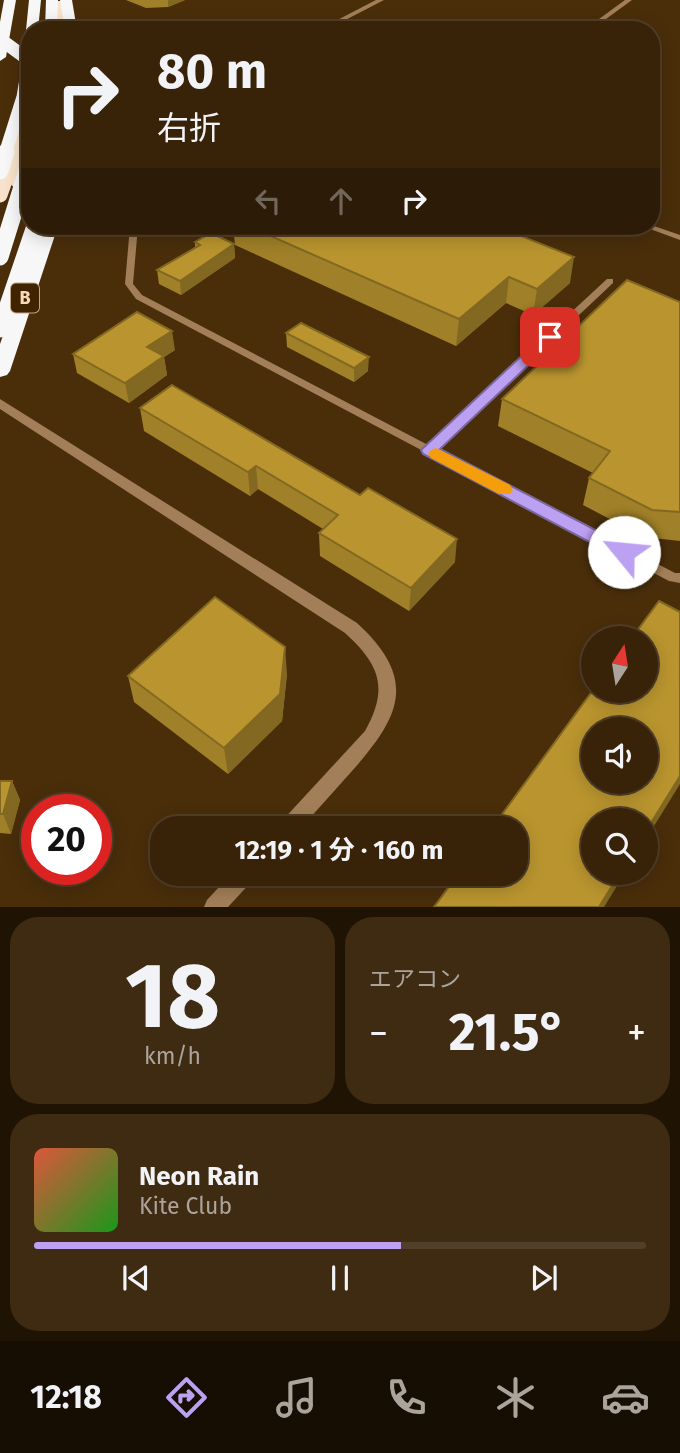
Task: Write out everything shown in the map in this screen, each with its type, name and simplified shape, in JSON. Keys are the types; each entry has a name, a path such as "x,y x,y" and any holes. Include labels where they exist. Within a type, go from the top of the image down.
{"highway":[{"path":"0,57 10,0"},
{"path":"34,21 35,0"},
{"path":"53,0 54,21"},
{"path":"66,0 70,21"},
{"path":"0,39 21,54"},
{"path":"0,169 21,103"},
{"path":"0,169 21,126"},
{"path":"0,192 21,132"},
{"path":"0,232 21,166"},
{"path":"0,257 21,189"},
{"path":"0,370 26,235"},
{"path":"0,329 32,235"},
{"name":"B","path":"0,370 47,235"}],"street":[{"path":"0,403 352,628 380,657 386,669 388,694 381,722 371,737 299,816"},
{"path":"214,907 234,886"}],"lane":[{"path":"339,21 381,0"},
{"path":"600,21 629,0"},
{"path":"0,192 21,180"},
{"path":"660,231 680,238"},
{"path":"133,235 129,284 139,297 673,578 680,578"},
{"path":"429,450 610,281"}],"building":[{"path":"207,235 215,235 234,244 180,281 157,270 200,245 195,242"},
{"path":"268,235 519,235 574,257 537,289 509,277 459,319"},
{"path":"627,280 680,302 680,512 652,510 589,478 610,451 502,399"},
{"path":"137,312 172,331 147,347 164,356 125,383 73,354"},
{"path":"301,323 369,357 354,368 286,333"},
{"path":"172,385 360,495 368,488 457,539 411,588 319,533 338,515 256,466 248,472 140,408"},
{"path":"215,597 285,647 280,694 224,748 128,676"},
{"path":"659,601 680,612 680,776 658,812 658,808 581,808 581,885 613,885 599,907 434,907 449,886 528,886 528,816 501,816 583,704 658,704 658,626 641,626"},
{"path":"0,781 12,781 3,814 0,814"}],"slow traffic":[{"path":"436,454 505,490"}],"route":[{"path":"550,337 429,450 624,552"}]}
